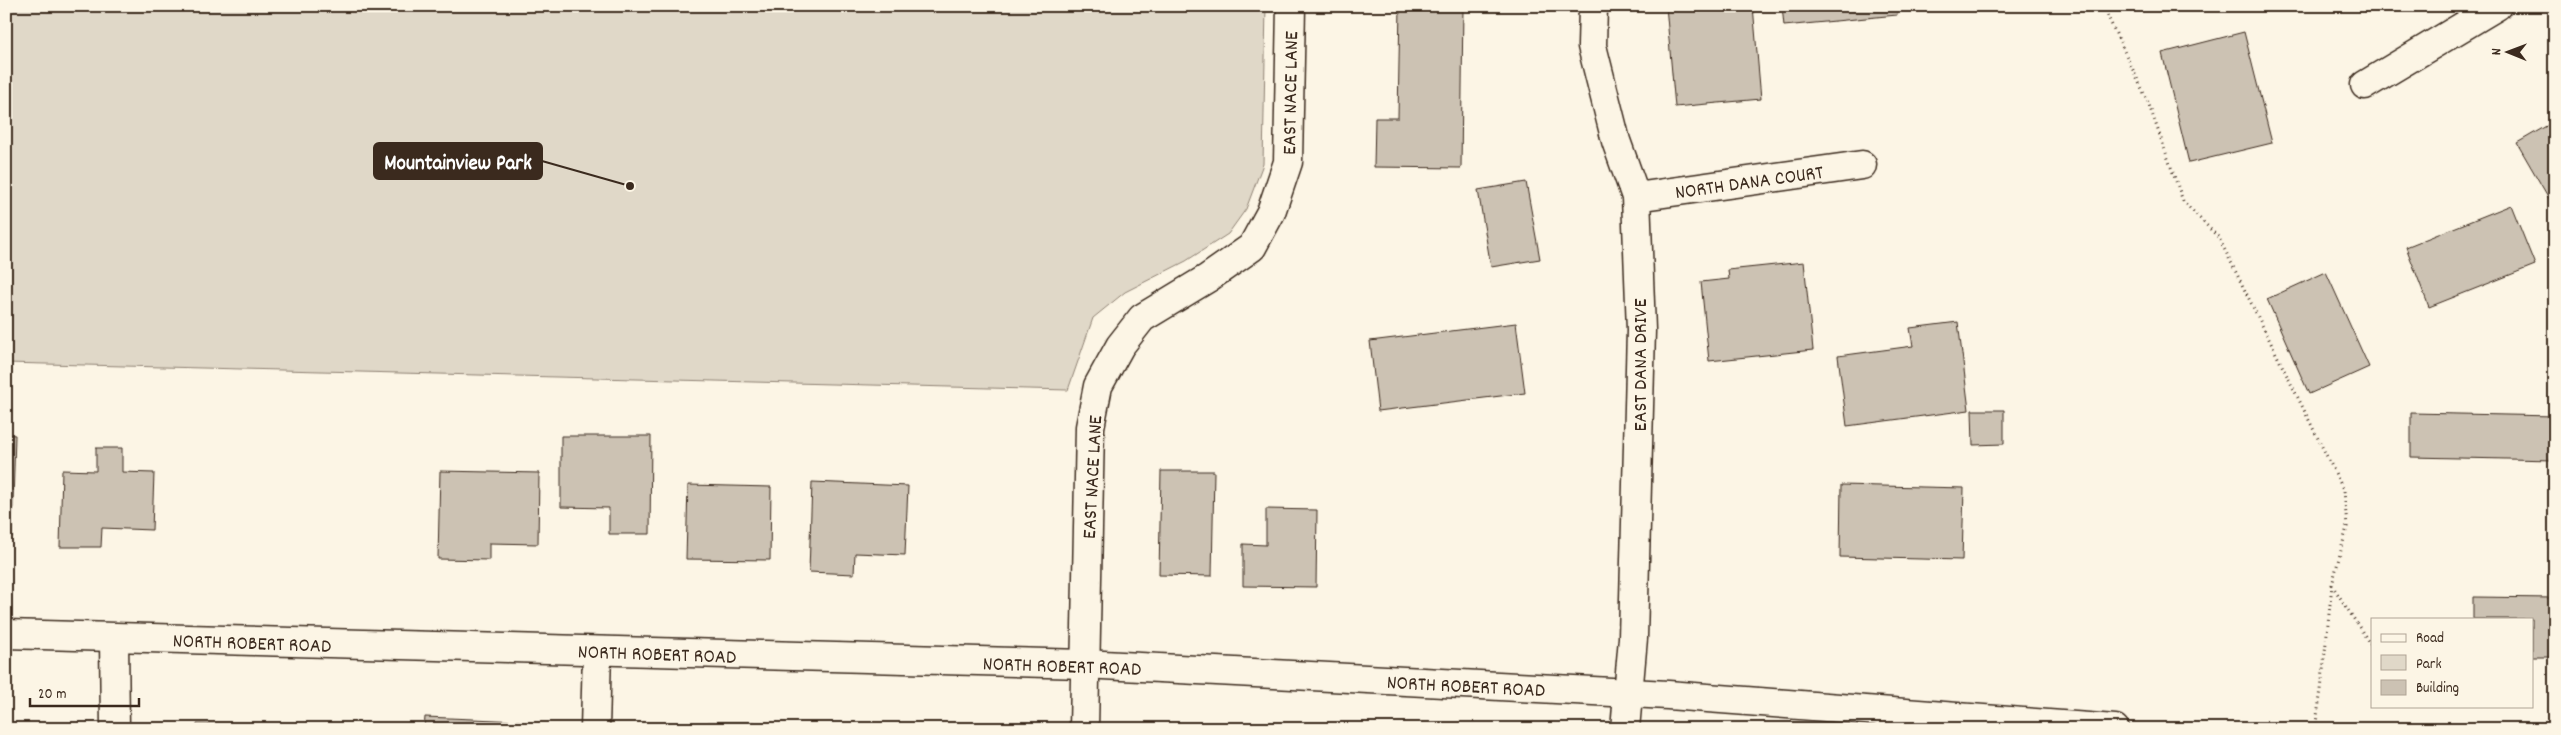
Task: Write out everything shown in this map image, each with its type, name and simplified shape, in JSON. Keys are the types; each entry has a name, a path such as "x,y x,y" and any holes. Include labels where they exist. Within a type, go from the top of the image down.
{"main road":[{"name":"EAST NACE LANE","path":"1084,729 1090,427 1098,386 1120,346 1142,318 1208,278 1252,247 1271,212 1288,162 1291,6"},
{"name":"EAST DANA DRIVE","path":"1593,6 1592,46 1616,141 1636,197 1641,330 1633,638 1625,729"},
{"path":"2365,86 2497,6"},
{"name":"NORTH DANA COURT","path":"1636,197 1862,165"},
{"name":"NORTH ROBERT ROAD","path":"6,634 1084,664 1628,693 2116,729"},
{"path":"114,638 115,729"},
{"path":"594,729 597,651"}],"path":[{"path":"2103,6 2148,102 2183,201 2219,238 2344,491 2347,527 2332,585 2315,729"},
{"path":"2332,585 2371,645"}],"green space":[{"path":"6,6 1266,6 1263,164 1246,209 1228,234 1186,261 1125,292 1093,318 1068,390 6,363"}],"building":[{"path":"1400,6 1463,6 1461,168 1374,167 1375,118 1398,118"},
{"path":"1666,6 1753,6 1761,99 1675,107"},
{"path":"1782,6 1896,6 1897,15 1784,26"},
{"path":"2244,32 2272,143 2189,163 2162,53"},
{"path":"2555,121 2555,207 2554,207 2517,143"},
{"path":"1526,182 1540,259 1491,267 1478,190"},
{"path":"2511,205 2535,265 2429,307 2406,247"},
{"path":"1804,262 1813,350 1709,361 1701,282 1729,279 1728,270"},
{"path":"2326,272 2369,367 2309,394 2267,299"},
{"path":"1958,322 1969,410 1847,426 1838,356 1913,346 1910,328"},
{"path":"1516,323 1525,393 1378,411 1370,341"},
{"path":"1972,410 2004,410 2004,444 1973,445"},
{"path":"2411,413 2555,416 2555,460 2411,457"},
{"path":"6,434 15,435 12,537 6,537"},
{"path":"561,436 651,436 650,534 609,534 609,508 561,507"},
{"path":"96,448 122,448 122,472 154,473 152,530 102,528 101,547 60,547 62,470 96,471"},
{"path":"440,471 539,473 538,544 489,543 489,560 438,559"},
{"path":"1161,471 1214,471 1212,576 1159,575"},
{"path":"812,482 908,486 905,555 855,553 854,574 809,572"},
{"path":"688,485 771,487 770,560 686,559"},
{"path":"1841,485 1964,488 1962,560 1840,557"},
{"path":"1266,509 1317,510 1316,587 1243,586 1243,544 1266,545"},
{"path":"2473,597 2554,598 2553,657 2534,657 2534,618 2473,618"},
{"path":"425,717 520,721 520,729 424,729"},
{"path":"708,722 755,722 755,729 708,729"},
{"path":"197,724 273,725 273,729 197,729"}],"place":[{"name":"Mountainview Park","path":"630,186"}]}
